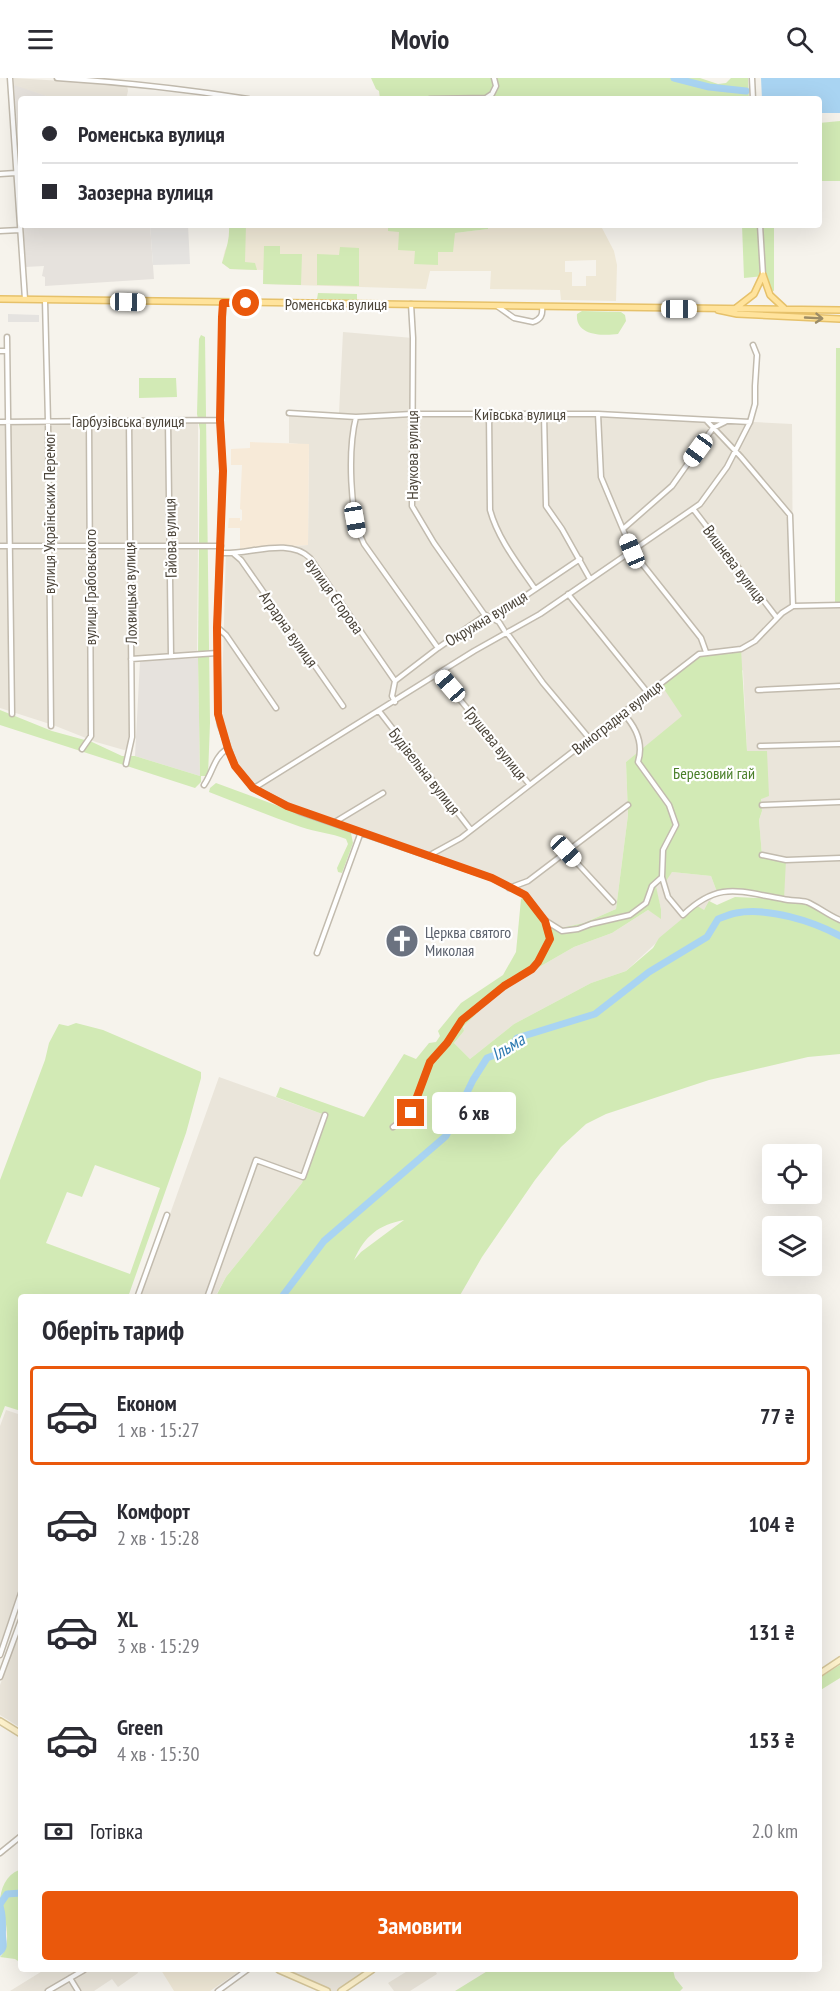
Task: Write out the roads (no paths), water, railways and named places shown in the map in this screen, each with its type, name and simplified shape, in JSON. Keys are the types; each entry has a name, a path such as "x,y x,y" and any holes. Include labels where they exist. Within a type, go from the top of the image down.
{"main road":[{"path":"736,308 754,294 763,275"},
{"path":"763,275 770,295 786,309"},
{"name":"Роменська вулиця","path":"0,299 714,309"},
{"path":"714,309 840,310"},
{"path":"714,309 737,314 840,319"}],"street":[{"path":"10,78 18,202"},
{"path":"57,78 110,80 224,96"},
{"path":"489,96 496,86 494,78"},
{"path":"752,78 753,96"},
{"path":"0,174 16,173"},
{"path":"760,228 763,275"},
{"path":"0,231 20,230 26,300"},
{"name":"вулиця Українських Перемог","path":"45,300 51,726"},
{"path":"223,303 220,420 223,471 217,628 218,714 235,766 253,788 300,812 492,878 525,895 545,921 562,931 630,915 646,903 652,886 662,877"},
{"name":"Наукова вулиця","path":"411,304 413,338 411,500 413,512 484,614 498,622 543,683 589,738"},
{"path":"497,306 514,318 533,322 541,317 542,307"},
{"path":"7,337 12,714"},
{"path":"253,788 568,594 694,510 727,467 750,422 755,404 756,355 753,345"},
{"path":"0,351 7,351"},
{"path":"0,387 7,388"},
{"name":"Київська вулиця","path":"289,413 356,417 412,414 598,414 750,422"},
{"path":"489,414 490,510 508,549 535,589"},
{"path":"544,414 546,506 590,579"},
{"path":"598,414 601,477 632,551 701,639 706,652"},
{"path":"356,417 352,437 353,491 358,532 364,544 438,648"},
{"name":"Гарбузівська вулиця","path":"0,422 220,420"},
{"path":"706,420 785,510 789,518 793,606 840,605"},
{"name":"Лохвицька вулиця","path":"126,764 132,737 129,421"},
{"name":"Гайова вулиця","path":"168,421 171,655"},
{"path":"623,529 672,486 713,428 725,421"},
{"name":"вулиця Грабовського","path":"82,749 91,736 89,422"},
{"name":"Вишнева вулиця","path":"694,510 777,618"},
{"path":"0,546 220,546"},
{"name":"вулиця Єгорова","path":"221,553 234,554 259,549 283,548 295,548 303,552 310,558 395,681"},
{"name":"Аграрна вулиця","path":"234,554 241,560 343,706"},
{"name":"Окружна вулиця","path":"395,681 483,617 491,619 580,559"},
{"path":"568,594 648,693"},
{"name":"Виноградна вулиця","path":"429,855 447,847 471,830 691,659 706,652 741,649 755,641 777,618 793,606"},
{"path":"217,628 226,635 276,708"},
{"path":"131,659 218,653"},
{"name":"Грушева вулиця","path":"440,674 529,784"},
{"path":"395,681 392,696 395,702"},
{"path":"758,690 840,686"},
{"name":"Будівельна вулиця","path":"379,711 471,830"},
{"path":"623,713 633,724 641,745 638,762 669,805 676,825 663,850 662,877 668,897 683,915 694,904 717,892 734,891 807,902 827,915 840,920"},
{"path":"760,746 840,744"},
{"path":"204,785 219,754 228,749"},
{"path":"334,823 383,793"},
{"path":"762,805 840,802"},
{"path":"508,888 528,881 628,805"},
{"path":"317,953 361,832"},
{"path":"566,851 612,902"},
{"path":"762,855 786,860 840,858"},
{"path":"393,1127 411,1113 430,1062 447,1043 462,1020 504,986 532,969 538,962 550,939 545,921"},
{"path":"208,1294 255,1160 303,1177 325,1115"},
{"path":"138,1294 167,1215"},
{"path":"0,1655 18,1602"},
{"path":"0,1677 18,1628"},
{"path":"822,1672 840,1660"},
{"path":"0,1721 18,1732"},
{"path":"0,1852 18,1838"},
{"path":"48,1991 80,1972"},
{"path":"218,1991 244,1972"},
{"path":"284,1972 327,1991"},
{"path":"341,1991 369,1972"},
{"path":"70,1978 78,1991"}],"water":[{"path":"761,78 840,78 840,113 822,113 822,96 762,96"},
{"path":"2,1901 6,1915 7,1945 0,1956 0,1903"}],"waterway":[{"path":"674,78 709,87 746,91"},
{"name":"Ільма","path":"284,1294 324,1241 446,1136 473,1080 487,1058 508,1050 517,1038 595,1014 649,972 707,937 718,919 732,914 762,912 790,917 817,925 840,936"},
{"name":"Ільма","path":"0,1904 7,1894 18,1893"}],"place":[{"name":"Церква святого Миколая","path":"402,941"}],"park label":[{"name":"Березовий гай","path":"714,773"}]}
